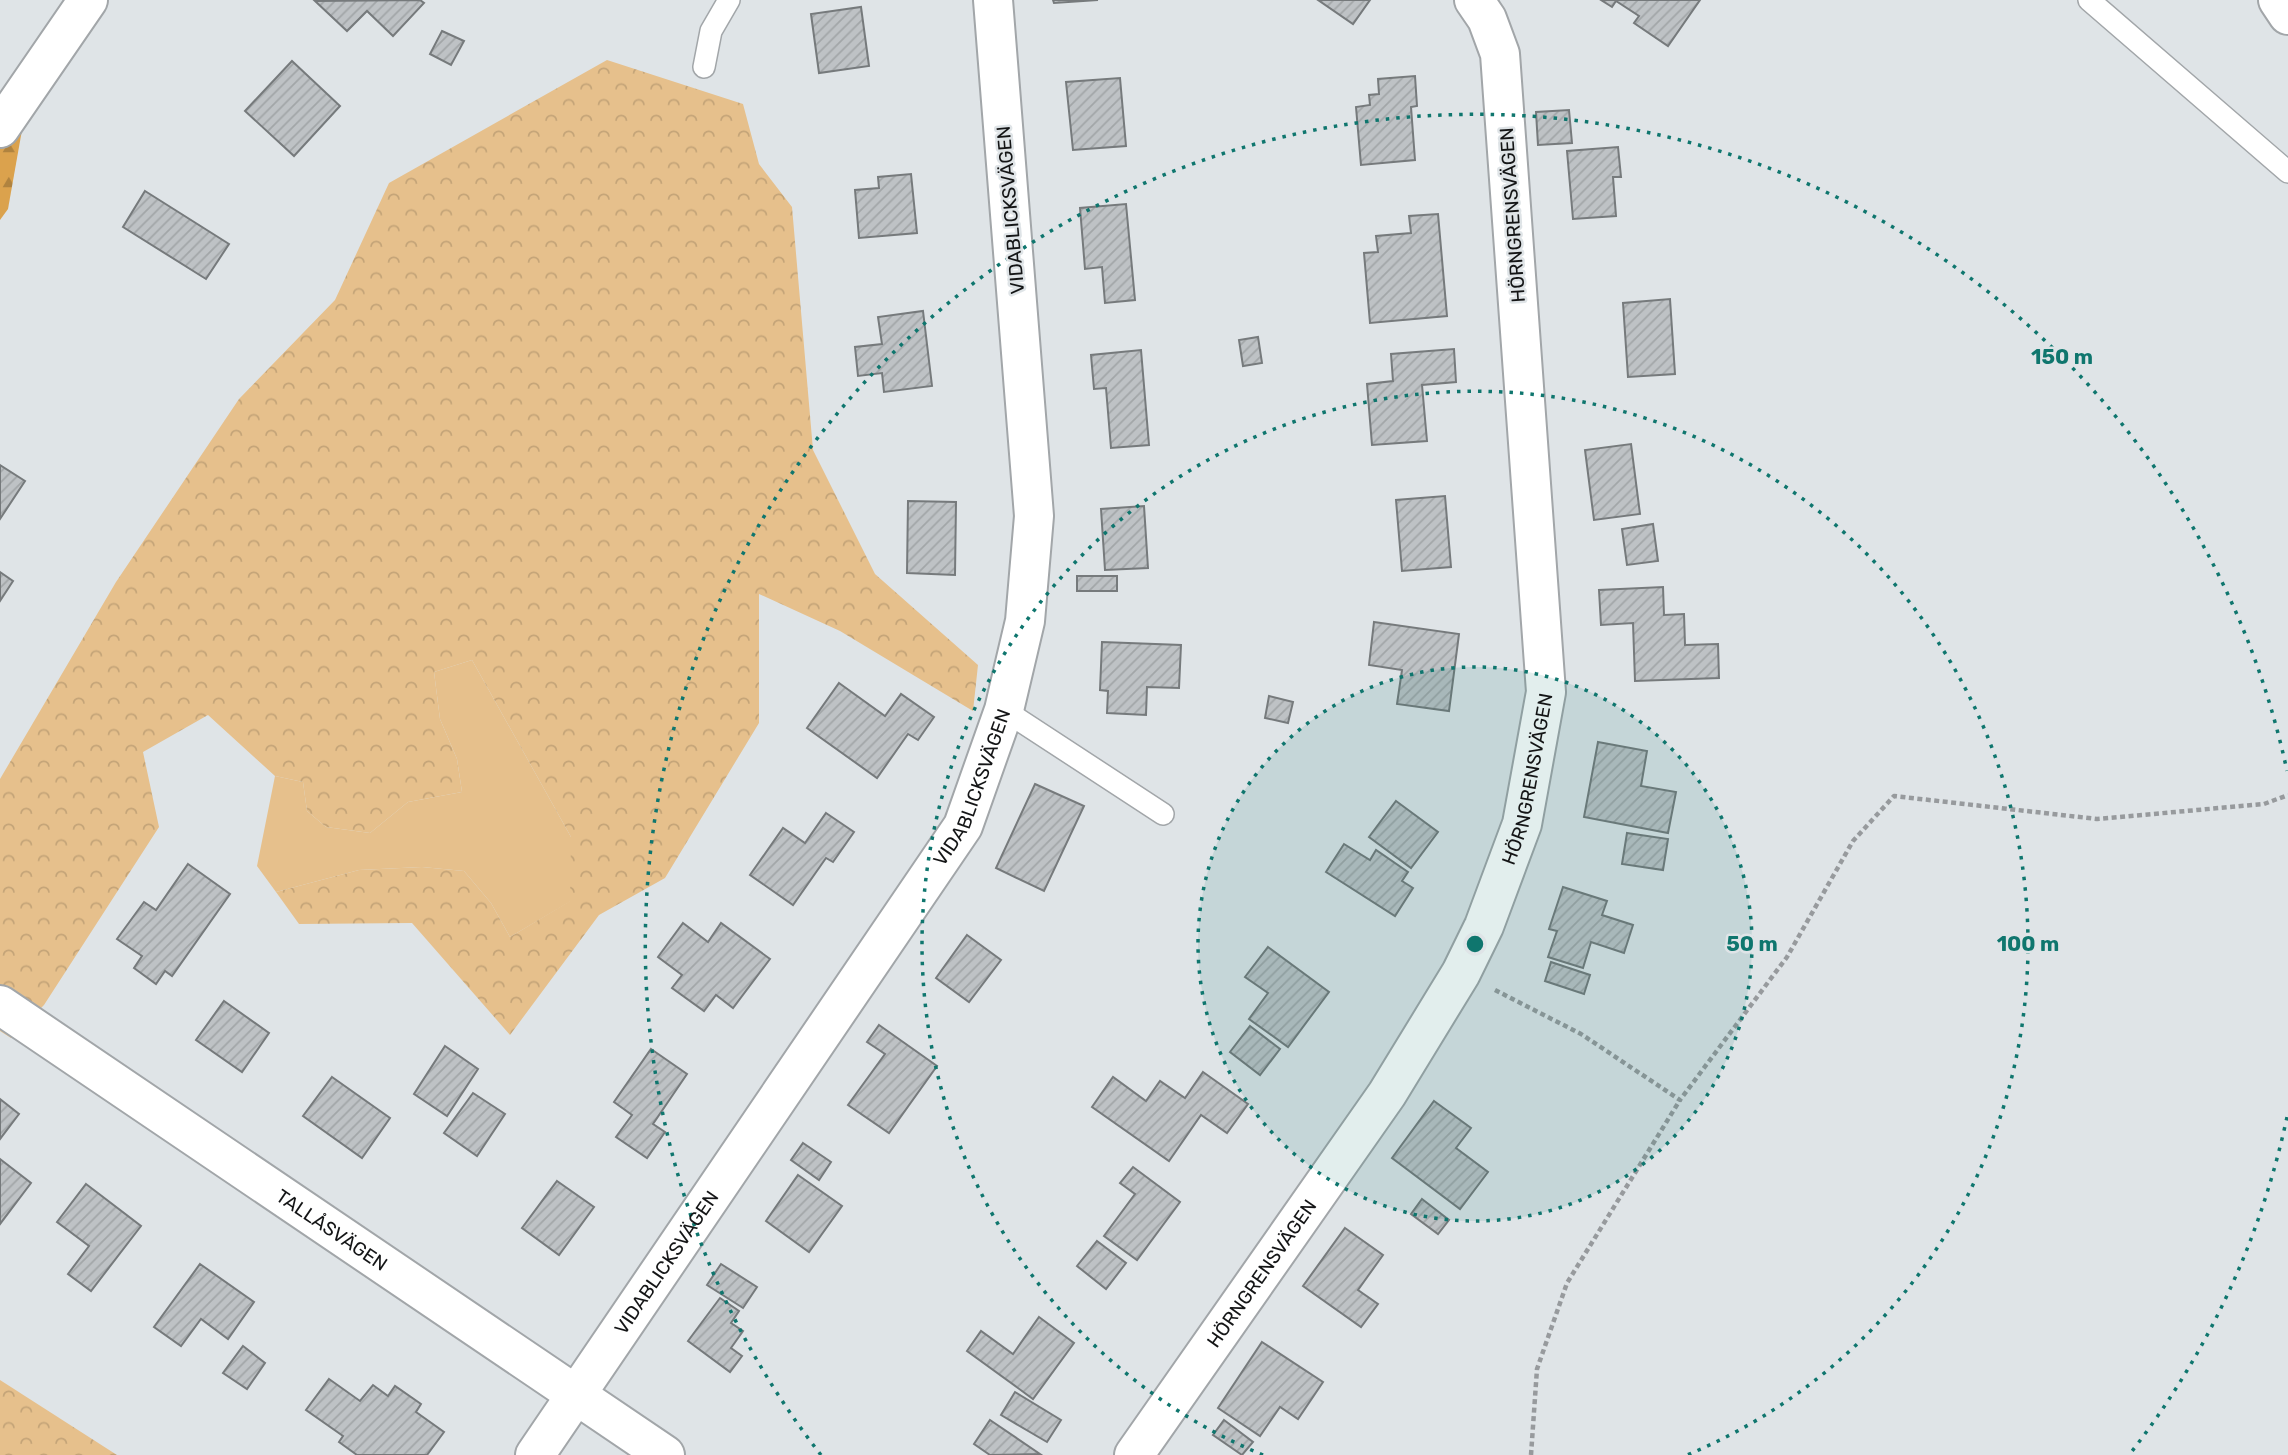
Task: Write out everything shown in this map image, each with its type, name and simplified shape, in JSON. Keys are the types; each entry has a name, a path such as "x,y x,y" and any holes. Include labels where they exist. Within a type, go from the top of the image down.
{"street":[{"path":"0,128 88,0"},
{"name":"VIDABLICKSVÄGEN","path":"535,1455 963,826 1004,710 1025,621 1034,516 993,0"},
{"name":"HÖRNGRENSVÄGEN","path":"1134,1455 1387,1094 1461,973 1484,926 1522,824 1546,692 1500,54 1487,19 1474,0"},
{"path":"2278,0 2288,15"},
{"name":"TALLÅSVÄGEN","path":"0,1005 577,1392 665,1455"}],"lane":[{"path":"704,67 711,31 729,0"},
{"path":"2089,0 2288,172"},
{"path":"1004,710 1163,814"}],"path":[{"path":"1531,1455 1537,1368 1567,1283 1680,1100 1787,957 1853,841 1894,796 2097,819 2264,804 2288,795"},
{"path":"1461,973 1581,1034 1680,1100"}],"green space":[{"path":"607,60 743,104 759,164 792,207 813,450 875,574 978,665 973,711 840,631 759,594 759,723 665,878 599,915 510,1035 412,923 299,924 276,892 359,870 422,867 464,871 491,903 510,937 570,901 571,837 472,660 434,672 440,719 457,759 462,792 408,802 370,833 326,827 307,811 303,782 275,776 208,715 143,752 159,827 44,1005 11,1038 0,1031 0,779 116,582 239,399 335,300 389,183"},
{"path":"0,114 22,130 8,209 0,220"},
{"path":"472,660 571,837 571,901 510,937 491,903 464,871 422,867 359,870 276,892 257,866 275,776 303,782 307,811 326,827 370,833 408,802 462,792 457,759 440,719 434,672"},
{"path":"0,1380 117,1455 0,1455"}],"building":[{"path":"420,0 424,3 393,36 367,11 347,31 315,1"},
{"path":"1053,0 1098,0 1054,3"},
{"path":"1318,0 1370,0 1353,24"},
{"path":"1601,0 1700,0 1668,46 1634,23 1639,16 1616,1 1612,7"},
{"path":"861,7 869,66 819,73 811,14"},
{"path":"442,31 464,41 451,65 430,54"},
{"path":"292,61 340,106 294,156 245,111"},
{"path":"1415,76 1417,106 1411,107 1415,160 1361,165 1356,107 1370,105 1369,95 1379,94 1378,79"},
{"path":"1120,78 1126,146 1073,150 1066,82"},
{"path":"1569,110 1572,143 1538,145 1536,112"},
{"path":"1618,147 1621,177 1613,177 1616,216 1573,219 1567,151"},
{"path":"911,174 917,233 859,238 855,190 879,188 878,177"},
{"path":"145,191 229,244 206,279 123,227"},
{"path":"1126,204 1135,300 1105,303 1102,267 1085,269 1080,208"},
{"path":"1438,214 1447,316 1370,323 1364,253 1378,252 1376,236 1411,233 1409,216"},
{"path":"1670,299 1675,374 1628,377 1623,303"},
{"path":"923,311 932,386 884,392 882,373 858,376 855,347 882,344 878,317"},
{"path":"1258,337 1262,363 1243,366 1239,340"},
{"path":"1454,349 1456,382 1422,385 1427,441 1372,445 1367,384 1393,381 1391,354"},
{"path":"1141,350 1149,445 1111,448 1106,388 1094,389 1091,355"},
{"path":"1631,444 1640,514 1594,520 1585,450"},
{"path":"0,465 25,481 0,519"},
{"path":"1445,496 1451,567 1402,571 1396,500"},
{"path":"908,501 956,502 955,575 907,573"},
{"path":"1144,506 1148,568 1105,570 1101,509"},
{"path":"1653,524 1658,561 1627,565 1622,529"},
{"path":"0,572 13,581 0,601"},
{"path":"1077,576 1117,576 1117,591 1077,591"},
{"path":"1663,587 1664,615 1684,614 1685,645 1718,644 1719,678 1635,681 1633,623 1601,625 1599,590"},
{"path":"1374,622 1459,634 1449,711 1397,704 1402,670 1369,665"},
{"path":"1102,642 1181,645 1179,688 1147,687 1146,715 1107,713 1108,691 1100,690"},
{"path":"839,683 885,716 901,694 934,717 918,740 908,734 877,778 807,728"},
{"path":"1269,696 1293,702 1288,723 1265,718"},
{"path":"1598,742 1647,751 1641,786 1676,792 1668,833 1584,817"},
{"path":"1035,784 1084,806 1044,891 996,868"},
{"path":"1396,801 1438,832 1411,868 1369,837"},
{"path":"826,813 854,832 833,862 826,858 793,905 750,875 783,828 805,843"},
{"path":"1627,833 1668,839 1663,870 1622,864"},
{"path":"1344,844 1370,860 1376,850 1408,872 1402,881 1413,888 1395,916 1326,872"},
{"path":"188,864 230,894 172,976 165,971 156,984 134,968 142,956 117,939 144,902 156,910"},
{"path":"1563,887 1607,901 1602,915 1633,925 1624,953 1591,942 1583,968 1548,957 1557,931 1549,929"},
{"path":"683,923 708,942 721,923 770,959 733,1008 716,995 704,1011 672,988 682,975 658,957"},
{"path":"967,935 1001,960 969,1002 936,978"},
{"path":"1268,947 1329,992 1288,1047 1249,1019 1268,993 1245,977"},
{"path":"1551,962 1590,975 1584,994 1545,981"},
{"path":"224,1001 269,1033 242,1072 196,1040"},
{"path":"879,1025 937,1066 889,1133 848,1105 885,1054 867,1042"},
{"path":"1250,1026 1280,1049 1260,1075 1230,1052"},
{"path":"445,1046 478,1069 447,1116 414,1094"},
{"path":"651,1049 687,1074 653,1124 665,1132 647,1158 616,1137 632,1115 614,1102"},
{"path":"1203,1072 1248,1104 1227,1133 1201,1115 1169,1161 1092,1107 1113,1077 1146,1101 1160,1081 1185,1098"},
{"path":"332,1077 390,1118 362,1158 303,1116"},
{"path":"473,1093 505,1114 477,1156 444,1133"},
{"path":"0,1099 19,1114 0,1139"},
{"path":"1434,1101 1471,1128 1456,1148 1488,1172 1460,1209 1392,1158"},
{"path":"803,1143 831,1162 819,1180 791,1160"},
{"path":"0,1159 31,1183 0,1224"},
{"path":"1133,1167 1180,1202 1137,1260 1104,1236 1135,1194 1120,1183"},
{"path":"798,1175 842,1206 809,1252 766,1221"},
{"path":"557,1181 594,1207 559,1255 522,1228"},
{"path":"86,1184 141,1226 91,1291 68,1274 89,1246 57,1222"},
{"path":"1422,1199 1449,1220 1438,1234 1411,1214"},
{"path":"1345,1228 1383,1255 1358,1290 1378,1304 1361,1327 1303,1286"},
{"path":"1097,1241 1126,1263 1106,1289 1077,1266"},
{"path":"200,1264 254,1302 228,1339 201,1319 181,1346 154,1327"},
{"path":"721,1264 757,1287 743,1308 707,1285"},
{"path":"720,1298 739,1311 731,1323 743,1331 731,1348 742,1356 730,1372 688,1341"},
{"path":"1039,1317 1074,1343 1033,1399 967,1351 981,1331 1013,1354"},
{"path":"1262,1342 1323,1382 1298,1419 1280,1407 1260,1436 1218,1408"},
{"path":"243,1346 265,1363 247,1389 223,1373"},
{"path":"329,1379 360,1401 373,1385 388,1396 395,1386 421,1404 416,1412 444,1432 427,1455 357,1455 339,1442 343,1436 306,1410"},
{"path":"1015,1392 1061,1420 1047,1442 1001,1415"},
{"path":"990,1420 1040,1454 990,1455 974,1444"},
{"path":"1224,1420 1253,1442 1242,1455 1213,1435"}]}
